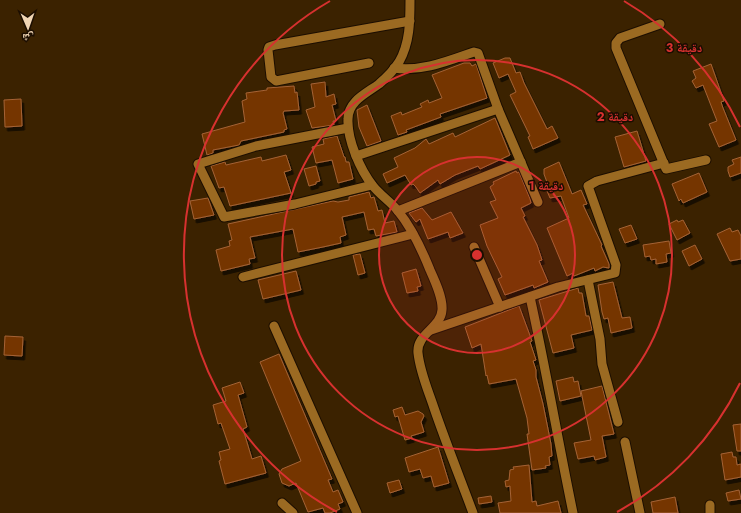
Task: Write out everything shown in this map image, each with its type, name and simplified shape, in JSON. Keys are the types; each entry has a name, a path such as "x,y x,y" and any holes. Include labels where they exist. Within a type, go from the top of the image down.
{"street":[{"path":"410,0 410,21 406,46 394,68 385,79 361,96 352,106 348,116 348,128 351,143 356,156 372,185 398,211 413,234 430,270 442,306 440,318 418,346 420,367 446,444 472,513"},
{"path":"369,63 276,81 272,77 268,50 269,47 275,45 410,21"},
{"path":"660,24 620,38 616,41 616,45 666,169 706,160"},
{"path":"394,68 408,70 421,69 476,52 480,56 498,109 538,202"},
{"path":"356,156 498,109"},
{"path":"348,128 256,146 198,164 224,218 295,204 372,185"},
{"path":"398,211 521,162"},
{"path":"430,330 530,297 588,280 612,275 616,269 588,190 589,185 597,181 664,163"},
{"path":"244,277 413,234"},
{"path":"474,247 500,307"},
{"path":"588,280 600,339 602,364 618,422"},
{"path":"530,297 546,368 559,445 573,513"},
{"path":"274,326 357,513"},
{"path":"625,442 640,513"},
{"path":"282,503 294,513"}],"building":[{"path":"505,58 510,58 516,73 520,72 547,129 552,126 558,138 533,149 528,137 530,136 510,95 516,92 508,74 499,78 493,63"},
{"path":"464,63 470,63 472,66 476,64 487,98 440,114 441,117 406,130 407,132 398,135 391,116 401,112 402,115 422,107 420,104 428,100 429,103 442,98 432,75"},
{"path":"711,64 724,101 721,102 736,140 719,147 709,124 717,121 703,85 696,88 692,81 696,78 693,71"},
{"path":"325,82 326,97 334,94 336,104 332,105 336,121 333,121 334,125 312,128 306,110 315,107 311,84"},
{"path":"294,86 295,93 297,92 299,110 284,111 283,113 287,129 284,130 284,132 241,141 239,145 213,150 213,153 207,155 202,134 245,122 242,101 247,99 246,93 267,90 267,88"},
{"path":"21,99 22,126 5,127 4,100"},
{"path":"367,105 381,141 367,146 359,127 357,110"},
{"path":"495,118 510,155 480,169 478,166 455,175 440,184 438,180 420,193 413,184 411,185 405,175 387,183 383,174 398,167 394,158 415,148 426,139 429,144 453,133 455,137"},
{"path":"637,131 646,161 624,167 615,137"},
{"path":"337,136 346,162 349,162 353,179 338,183 332,160 316,163 312,147 324,144 323,139"},
{"path":"286,155 291,170 284,172 291,193 230,206 224,187 219,188 211,166 225,162 226,165 261,157 262,161"},
{"path":"741,157 741,173 730,177 728,167 734,164 732,160"},
{"path":"559,162 572,194 581,190 587,204 583,205 602,245 601,246 609,264 609,268 603,267 595,271 594,268 574,276 573,273 567,276 547,228 569,218 561,196 550,198 545,186 548,185 544,174 544,169"},
{"path":"316,166 320,181 309,186 304,169"},
{"path":"516,171 517,173 519,172 531,203 521,208 525,216 523,217 537,245 542,260 539,261 548,282 534,288 533,285 505,295 498,279 502,277 487,246 480,225 498,218 490,202 496,200 490,187 494,184 493,182"},
{"path":"699,173 707,192 683,203 681,199 679,201 672,184"},
{"path":"369,192 371,198 374,197 378,211 382,210 385,223 394,221 397,232 376,236 374,229 368,230 364,212 342,217 346,235 340,237 341,243 323,247 298,252 293,229 250,237 255,258 249,259 250,264 221,271 216,250 230,246 229,241 232,240 228,224 333,201 338,202 349,200 349,197"},
{"path":"208,198 214,215 194,219 190,201"},
{"path":"422,208 432,220 451,212 463,233 450,238 448,232 428,239 420,219 416,222 409,213"},
{"path":"677,220 678,222 683,220 690,233 677,240 669,224"},
{"path":"631,225 637,239 625,243 619,229"},
{"path":"730,228 732,232 738,230 741,236 741,259 730,261 717,234"},
{"path":"669,241 671,253 666,254 667,262 656,264 656,259 651,260 650,256 645,257 643,245"},
{"path":"695,245 702,259 689,266 682,251"},
{"path":"360,254 365,273 358,275 353,255"},
{"path":"416,269 421,286 417,287 418,291 407,293 402,273"},
{"path":"296,271 301,290 263,299 258,280"},
{"path":"613,282 622,318 630,317 632,328 611,333 608,318 604,319 602,312 598,285"},
{"path":"578,288 579,293 582,293 586,316 589,316 592,330 571,335 574,348 553,353 539,300"},
{"path":"519,306 532,341 530,342 536,360 533,361 551,444 552,456 549,457 550,465 545,466 546,468 532,470 527,434 529,434 527,418 516,379 489,384 487,375 486,376 481,344 472,348 465,327"},
{"path":"5,336 23,337 22,356 4,355"},
{"path":"279,354 332,479 328,480 333,492 338,490 343,502 338,504 340,509 330,513 325,513 323,508 308,512 296,483 289,486 282,483 279,474 282,469 301,461 260,362"},
{"path":"573,377 574,382 578,381 581,396 560,401 556,381"},
{"path":"240,382 244,393 238,395 247,427 243,429 252,459 261,456 266,473 225,484 219,461 221,460 219,452 230,449 221,423 218,424 213,405 226,401 222,388"},
{"path":"602,386 614,434 602,436 606,457 595,460 594,456 578,459 574,443 591,440 581,391"},
{"path":"402,407 405,415 418,411 423,414 424,416 421,422 424,432 411,436 412,438 405,440 398,416 395,417 393,410"},
{"path":"741,424 741,451 737,451 733,425"},
{"path":"438,447 449,483 434,487 431,476 423,478 420,469 409,472 405,458"},
{"path":"732,452 733,457 736,457 737,465 741,464 741,477 725,480 721,454"},
{"path":"529,465 532,502 536,501 537,506 558,501 561,513 500,513 498,503 511,501 510,486 506,487 505,481 509,480 510,470 514,469 513,467"},
{"path":"399,480 402,489 390,493 387,483"},
{"path":"739,490 741,499 728,501 726,493"},
{"path":"491,496 492,502 479,504 478,498"},
{"path":"675,497 678,513 653,513 651,502"}]}
